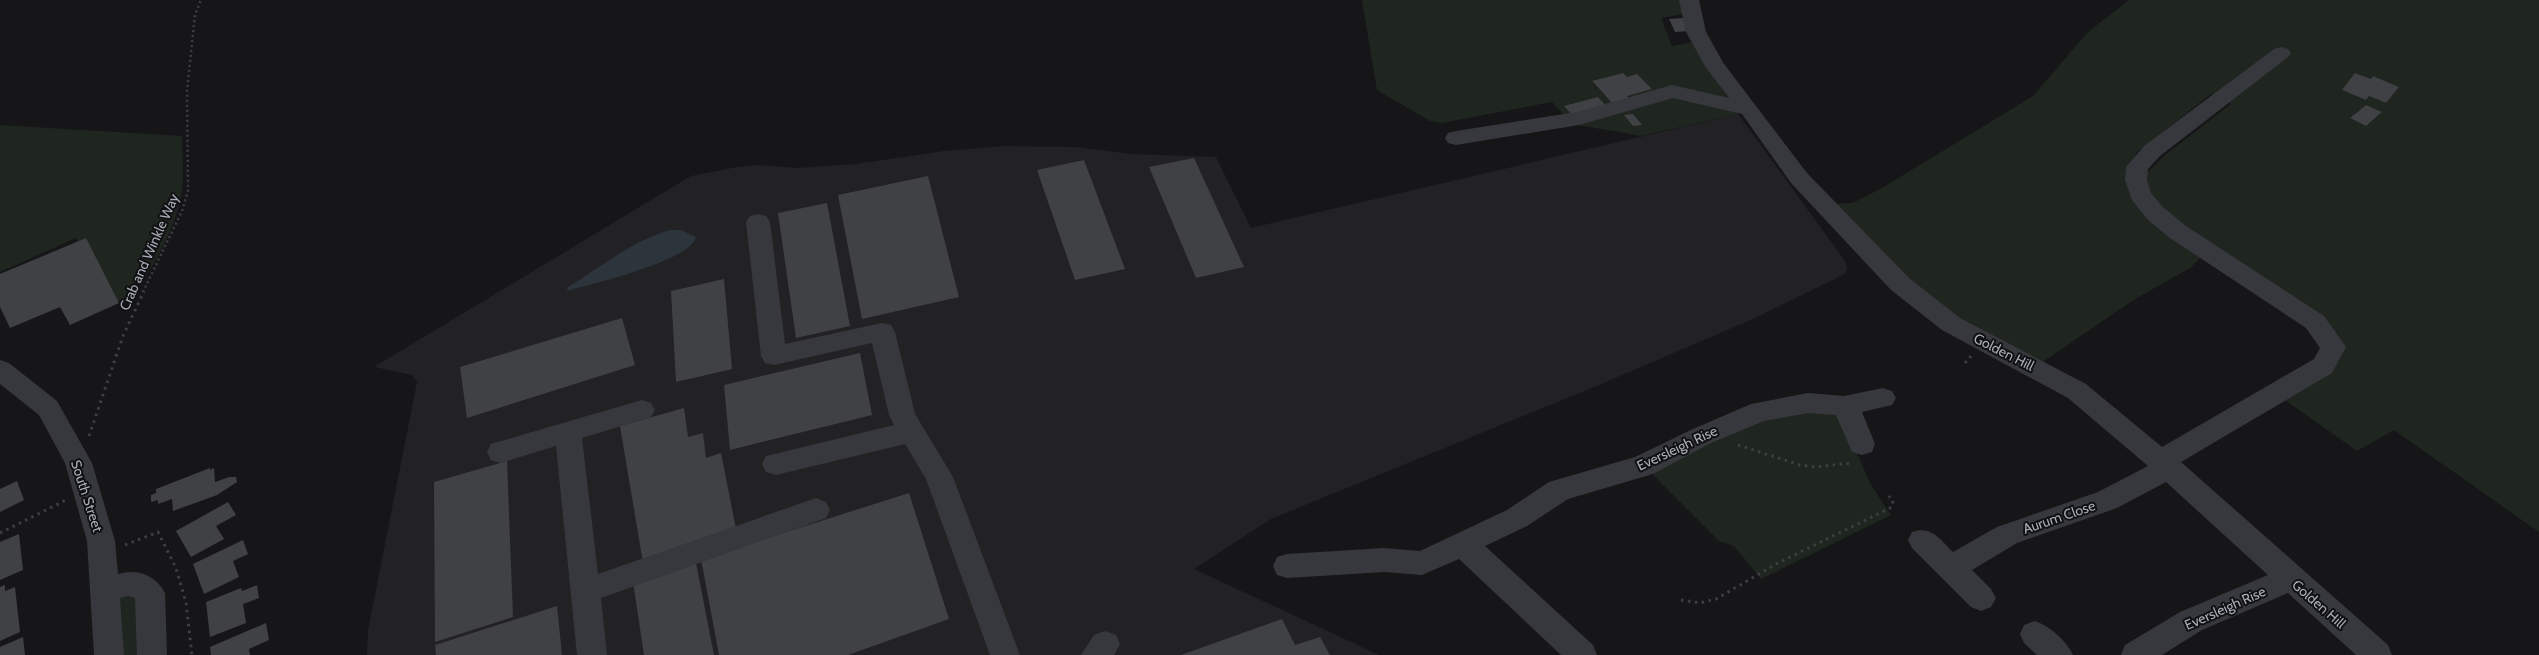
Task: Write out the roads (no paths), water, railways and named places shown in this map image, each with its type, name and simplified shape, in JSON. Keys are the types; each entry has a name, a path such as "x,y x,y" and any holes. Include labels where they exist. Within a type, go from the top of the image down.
{"street":[{"name":"Golden Hill","path":"1689,0 1696,32 1714,66 1749,109 1799,178 1862,247 1900,284 1951,324 2077,390 2165,464 2377,655"},
{"name":"Aurum Close","path":"1950,568 2007,535 2107,500 2323,366 2333,347 2315,322 2178,232 2155,213 2140,194 2136,180 2138,167 2152,151 2249,80 2281,53"},
{"path":"1456,138 1579,118 1672,91 1749,109"},
{"path":"758,222 774,356 882,332 902,415 910,432 939,476 1005,655"},
{"name":"South Street","path":"0,370 48,408 85,483 101,541 109,655"},
{"name":"Eversleigh Rise","path":"1287,566 1384,560 1422,563 1464,545 1517,518 1559,490 1643,466 1702,436 1760,411 1808,404 1844,406 1883,398"},
{"path":"1844,406 1854,424 1861,453"},
{"path":"501,452 642,410"},
{"path":"568,432 592,655"},
{"path":"776,464 910,432"},
{"path":"585,591 816,510"},
{"path":"1922,540 1981,598"},
{"path":"1464,545 1582,655"},
{"name":"Eversleigh Rise","path":"2136,655 2191,621 2291,579"},
{"path":"106,591 124,583 143,586 150,593 152,655"},
{"path":"2035,634 2058,655"}]}
